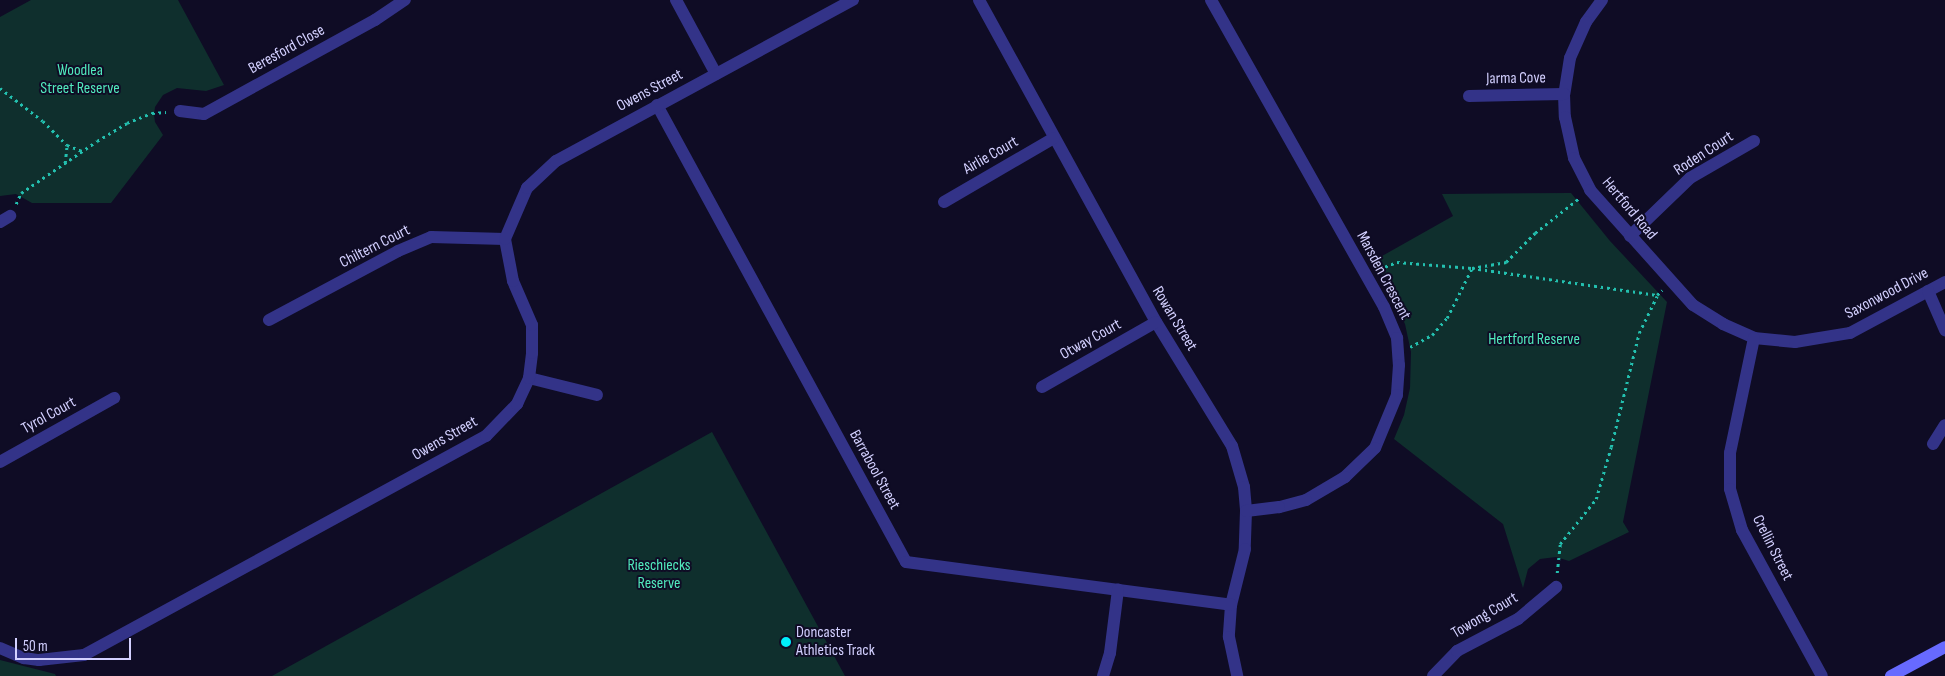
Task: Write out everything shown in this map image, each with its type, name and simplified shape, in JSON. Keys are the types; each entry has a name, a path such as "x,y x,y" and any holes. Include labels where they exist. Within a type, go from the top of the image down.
{"main road":[{"path":"1891,676 1945,647"}],"street":[{"name":"Beresford Close","path":"180,111 204,114 375,20 405,0"},
{"path":"676,0 716,74"},
{"name":"Owens Street","path":"0,648 24,658 39,660 84,655 486,436 517,404 529,378 532,352 532,325 513,281 505,239 526,188 556,161 853,0"},
{"name":"Rowan Street","path":"979,0 1156,322 1232,446 1244,487 1246,511 1245,549 1231,606 1229,638 1237,676"},
{"name":"Marsden Crescent","path":"1211,0 1366,274 1384,307 1397,338 1396,395 1375,448 1345,477 1306,500 1279,507 1246,511"},
{"name":"Hertford Road","path":"1602,0 1586,22 1570,58 1564,94 1565,117 1574,158 1590,190 1693,305 1723,324 1754,338"},
{"name":"Jarma Cove","path":"1469,96 1564,94"},
{"name":"Barrabool Street","path":"657,106 906,562 1231,606"},
{"name":"Airlie Court","path":"944,202 1054,138"},
{"name":"Roden Court","path":"1630,236 1690,178 1754,141"},
{"name":"Chiltern Court","path":"269,320 398,252 431,237 505,239"},
{"name":"Saxonwood Drive","path":"1754,338 1795,342 1850,333 1945,282"},
{"path":"1928,291 1945,330"},
{"name":"Otway Court","path":"1042,387 1156,322"},
{"name":"Crellin Street","path":"1754,338 1730,453 1730,489 1742,530 1822,676"},
{"path":"529,378 597,395"},
{"name":"Tyrol Court","path":"0,462 114,398"},
{"path":"1933,444 1945,425"},
{"name":"Towong Court","path":"1433,676 1457,651 1518,619 1556,587"},
{"path":"1103,676 1110,653 1118,590"}],"path":[{"path":"0,88 43,122 67,145 82,151"},
{"path":"5,219 22,193 82,151 127,123 152,113 180,111"},
{"path":"65,163 67,145"},
{"path":"1472,268 1506,262 1535,232 1590,190"},
{"path":"1366,274 1397,262 1472,268 1658,295"},
{"path":"1398,353 1432,335 1438,329 1447,318 1472,268"},
{"path":"1556,587 1560,544 1596,499 1640,334 1658,295 1670,280"}],"green space":[{"name":"Woodlea Street Reserve","path":"31,0 178,0 224,85 206,91 177,88 163,95 155,107 154,115 155,122 163,135 111,203 32,203 16,194 0,196 0,17"},
{"name":"Hertford Reserve","path":"1571,193 1610,241 1667,302 1623,522 1629,532 1569,561 1556,557 1540,559 1528,569 1523,588 1503,524 1394,439 1404,415 1410,388 1411,352 1405,324 1375,260 1453,216 1442,194"},
{"name":"Rieschiecks Reserve","path":"712,432 845,676 272,676"},
{"path":"0,660 55,674 56,676 0,676"}],"place":[{"name":"Doncaster Athletics Track","path":"786,642"}]}
